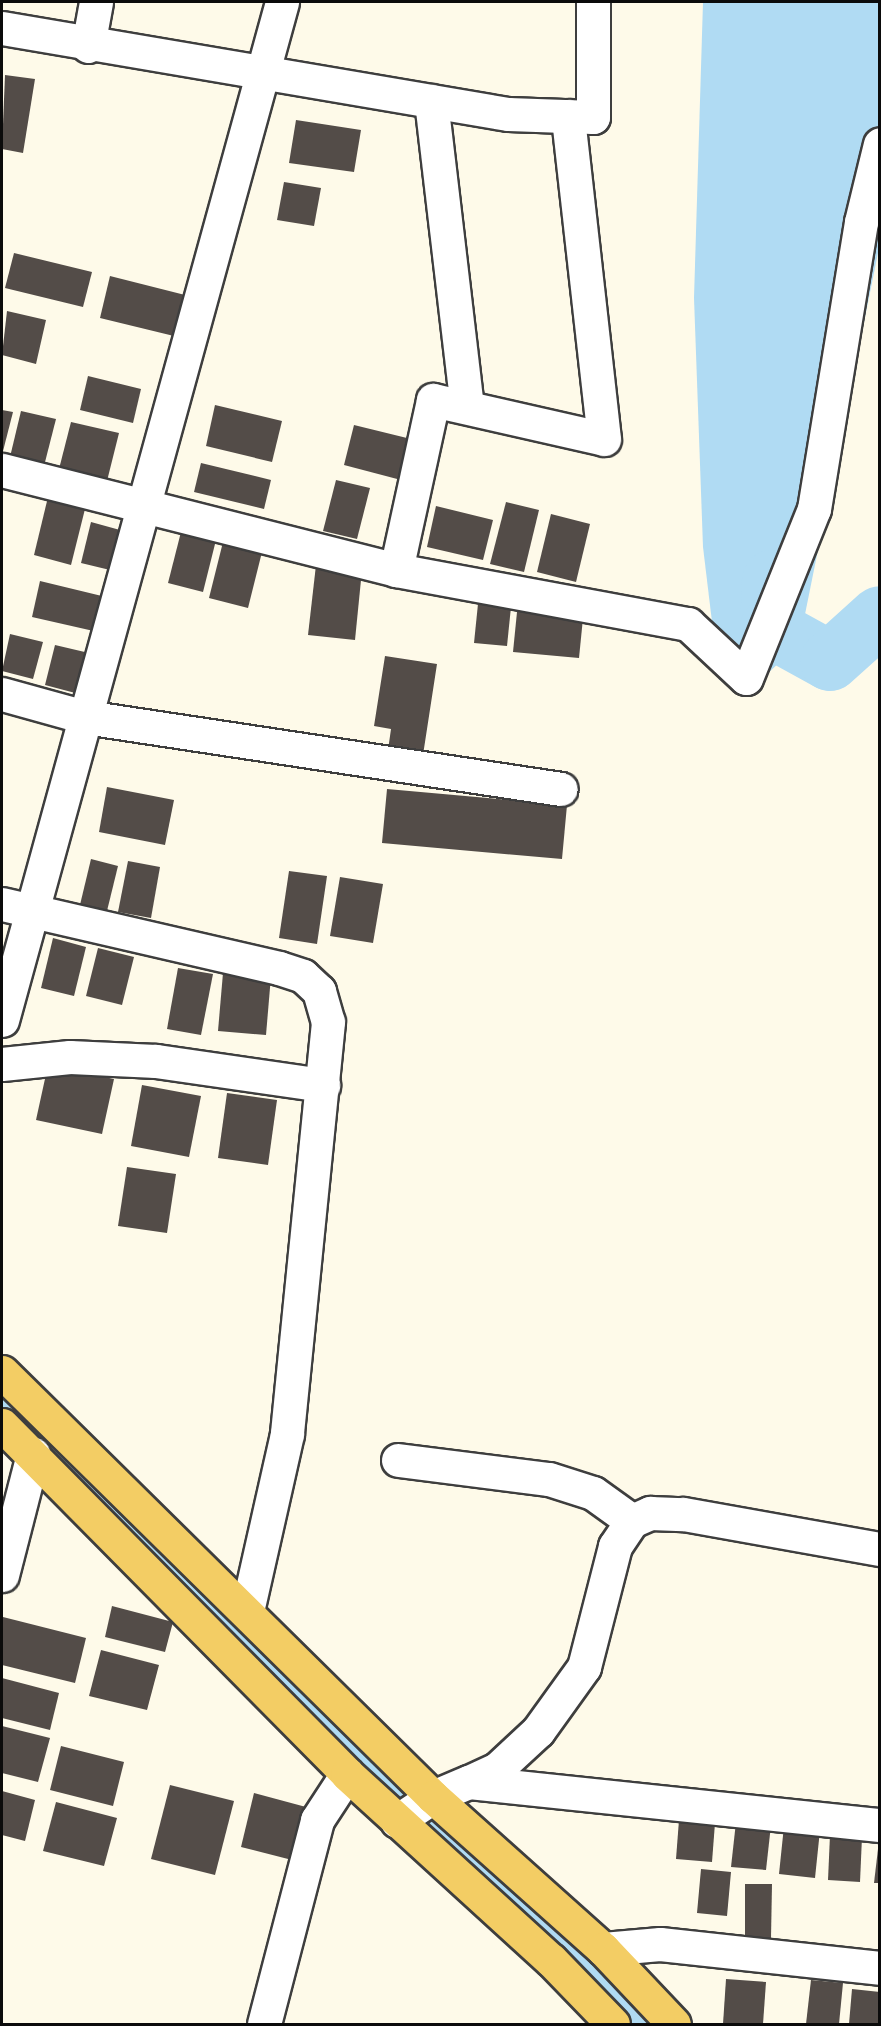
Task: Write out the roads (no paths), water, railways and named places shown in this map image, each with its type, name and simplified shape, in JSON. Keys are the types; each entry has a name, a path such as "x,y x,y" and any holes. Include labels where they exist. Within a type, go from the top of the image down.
{"main road":[{"path":"2,1372 247,1612 415,1809 613,2025"},
{"path":"2,1425 33,1454 118,1548 347,1774 415,1809 603,1949 674,2025"}],"street":[{"path":"88,46 96,2"},
{"path":"2,1020 17,908 85,717 266,75 282,2"},
{"path":"2,28 88,46 508,114 594,117 593,2"},
{"path":"431,102 467,406"},
{"path":"396,570 433,400 604,439 568,116"},
{"path":"2,470 143,508 396,570 688,624 746,678 814,509 861,222 879,144"},
{"path":"2,694 85,717 561,789"},
{"path":"17,908 303,976 319,991 328,1022 287,1434 247,1612"},
{"path":"2,1064 70,1057 156,1060 323,1085"},
{"path":"2,1575 33,1454"},
{"path":"398,1460 549,1479 594,1493 632,1521"},
{"path":"415,1809 497,1769 538,1731 584,1667 615,1546 632,1521 650,1513 684,1514 879,1549"},
{"path":"264,2025 317,1820 347,1774"},
{"path":"469,1782 879,1825"},
{"path":"603,1949 660,1944 879,1968"}],"water":[{"path":"703,2 879,2 879,248 799,644 765,676 719,680 703,547 694,298"}],"waterway":[{"path":"772,580 770,628 830,661 880,616"},
{"path":"2,1404 159,1554 294,1698 646,2024"}]}
